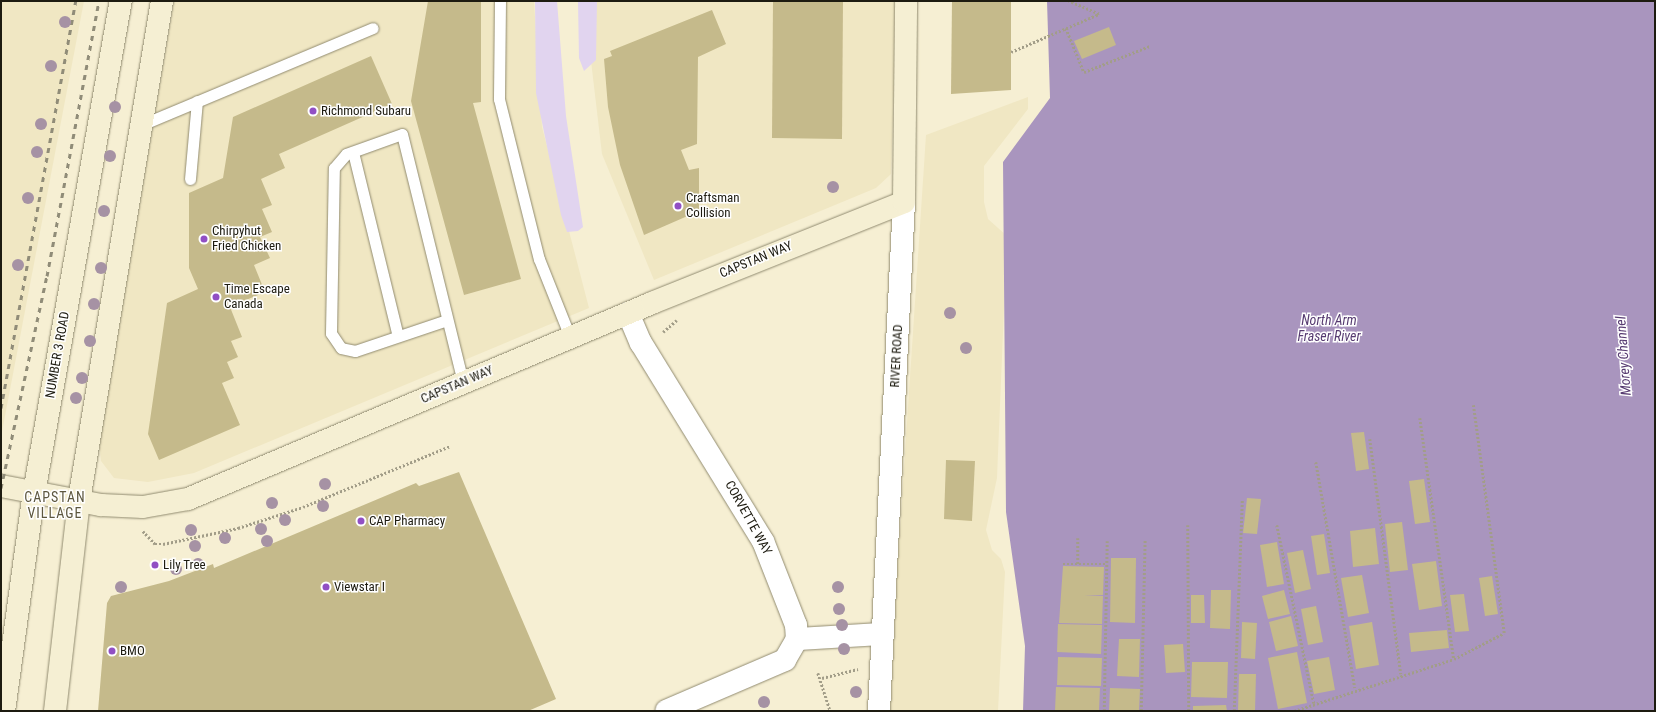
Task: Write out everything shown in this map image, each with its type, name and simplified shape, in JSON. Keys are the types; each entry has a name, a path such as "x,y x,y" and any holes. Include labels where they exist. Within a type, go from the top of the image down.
{"main road":[{"name":"NUMBER 3 ROAD","path":"4,711 34,493 121,1"},
{"path":"55,711 80,500 162,1"},
{"name":"RIVER ROAD","path":"904,202 906,1"},
{"name":"CAPSTAN WAY","path":"1,486 34,493 117,506 166,504 212,491 628,313 904,202"}],"street":[{"name":"RIVER ROAD","path":"879,711 880,664 904,202"},
{"name":"CORVETTE WAY","path":"628,313 641,343 763,541 792,609 797,640"},
{"path":"666,711 776,665 792,652 797,640 882,634"}],"lane":[{"path":"500,1 499,99 539,259 570,338"},
{"path":"141,125 374,28"},
{"path":"190,179 197,101"},
{"path":"447,320 355,351 341,348 332,333 334,168 353,152 402,134 463,383"},
{"path":"353,152 398,336"}],"path":[{"path":"1011,52 1099,14 1069,1"},
{"path":"1066,28 1084,72 1150,46"},
{"path":"663,332 682,318"},
{"path":"1294,711 1355,688 1454,658 1504,633 1473,405"},
{"path":"1420,418 1454,658"},
{"path":"1370,439 1401,674"},
{"path":"117,506 155,544 189,541 303,507 450,446"},
{"path":"1316,462 1355,688"},
{"path":"1234,711 1242,500"},
{"path":"1188,525 1189,711"},
{"path":"1277,525 1314,703"},
{"path":"1078,538 1078,564"},
{"path":"1141,711 1145,540"},
{"path":"1104,711 1107,541"},
{"path":"1063,564 1106,564"},
{"path":"822,678 880,664"},
{"path":"818,674 822,678 830,711"}],"shaded area":[{"path":"1,1 84,1 1,437"},
{"path":"174,1 534,1 542,127 589,308 194,473 148,482 114,478 101,461 99,442"},
{"path":"535,1 557,1 566,116 583,227 578,231 567,232 561,215 536,93"},
{"path":"578,1 597,1 596,60 584,71 579,58"},
{"path":"589,1 897,1 891,174 876,188 654,280 602,154 587,27"},
{"path":"1028,97 1028,109 984,166 984,202 988,219 1007,236 997,478 986,530 992,550 1001,559 1005,572 998,711 888,711 926,135"}],"water":[{"name":"North Arm Fraser River","path":"1047,1 1655,1 1655,711 1023,711 1025,646 1006,512 1003,162 1050,98"}],"building":[{"path":"428,1 481,1 481,102 473,103 521,279 464,295 411,101"},
{"path":"773,1 843,1 842,139 772,138"},
{"path":"952,1 1011,1 1011,90 951,94"},
{"path":"712,10 726,44 698,57 697,144 681,150 689,170 699,168 699,211 644,235 620,165 608,107 604,59 612,56 610,51"},
{"path":"1109,27 1116,45 1082,59 1074,41"},
{"path":"371,56 392,104 279,154 285,168 261,179 272,205 262,209 272,232 260,237 270,258 254,265 265,292 230,307 242,337 231,341 238,357 227,362 234,378 222,383 240,425 159,460 148,434 167,303 198,289 189,268 189,193 223,178 233,117"},
{"path":"1364,432 1369,469 1356,471 1351,433"},
{"path":"946,460 975,461 972,521 944,519"},
{"name":"Viewstar I","path":"459,472 556,699 528,711 98,711 107,603 111,596 169,581 213,564 214,568 416,483 419,486"},
{"path":"1424,479 1430,522 1415,524 1409,481"},
{"path":"1247,498 1261,499 1257,534 1243,533"},
{"path":"1402,522 1408,570 1390,572 1385,524"},
{"path":"1375,528 1379,564 1353,567 1350,531"},
{"path":"1324,534 1330,573 1317,575 1311,536"},
{"path":"1277,542 1284,584 1267,587 1260,545"},
{"path":"1303,550 1311,589 1295,593 1287,553"},
{"path":"1111,558 1136,558 1135,623 1110,622"},
{"path":"1436,561 1442,606 1419,610 1412,564"},
{"path":"1063,566 1104,567 1103,595 1084,596 1103,596 1102,624 1059,623"},
{"path":"1362,575 1369,613 1348,617 1341,578"},
{"path":"1492,576 1498,614 1485,616 1479,578"},
{"path":"1211,590 1231,590 1230,629 1210,628"},
{"path":"1284,590 1290,614 1268,619 1262,596"},
{"path":"1464,594 1469,631 1455,632 1450,595"},
{"path":"1191,595 1204,595 1205,623 1191,623"},
{"path":"1316,606 1323,642 1308,645 1301,609"},
{"path":"1291,616 1298,646 1276,651 1269,622"},
{"path":"1242,622 1257,623 1255,659 1241,658"},
{"path":"1372,622 1379,665 1356,669 1349,626"},
{"path":"1058,624 1102,625 1101,654 1057,652"},
{"path":"1447,630 1449,648 1411,652 1409,633"},
{"path":"1119,639 1140,639 1139,677 1117,676"},
{"path":"1183,644 1185,672 1166,673 1164,645"},
{"path":"1297,652 1307,703 1278,709 1268,658"},
{"path":"1058,657 1102,658 1101,686 1057,685"},
{"path":"1329,657 1335,690 1314,694 1307,661"},
{"path":"1192,662 1228,662 1227,698 1191,697"},
{"path":"1239,674 1256,674 1255,711 1238,711"},
{"path":"1056,687 1100,688 1099,711 1055,711"},
{"path":"1110,688 1140,689 1139,711 1109,711"},
{"path":"1226,705 1227,711 1193,711 1193,706"}],"railway":[{"path":"1,408 76,1"},
{"path":"1,488 47,276 99,1"}],"place":[{"name":"Richmond Subaru","path":"313,111"},
{"name":"Craftsman Collision","path":"678,206"},
{"name":"Chirpyhut Fried Chicken","path":"204,239"},
{"name":"Time Escape Canada","path":"216,297"},
{"name":"CAP Pharmacy","path":"361,521"},
{"name":"Lily Tree","path":"155,565"},
{"name":"Viewstar I","path":"326,587"},
{"name":"BMO","path":"112,651"}],"district":[{"name":"CAPSTAN VILLAGE","path":"55,506"}],"water label":[{"name":"Morey Channel","path":"1623,356"}]}
